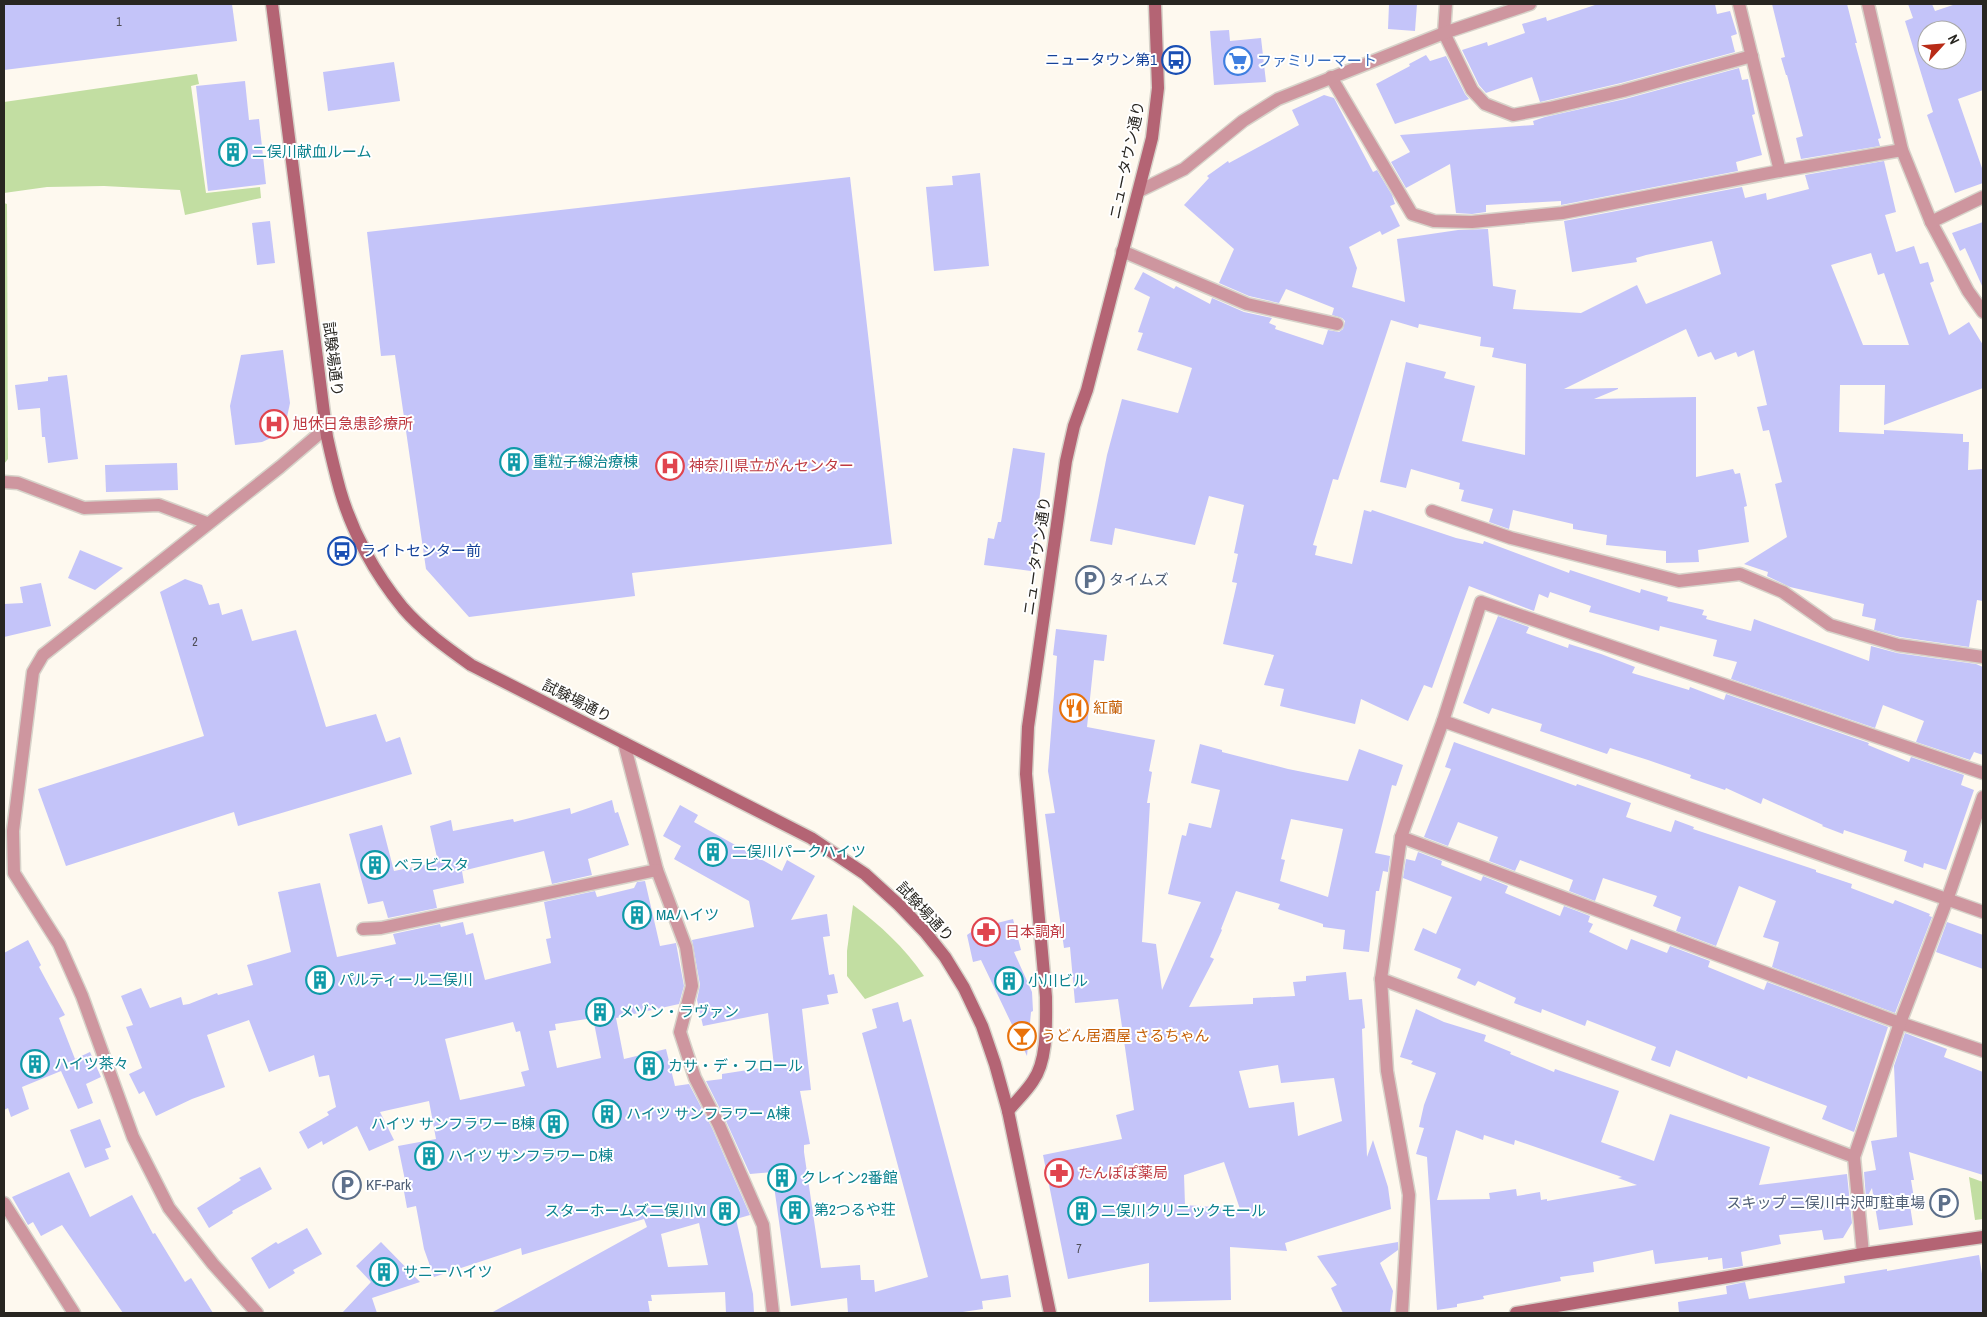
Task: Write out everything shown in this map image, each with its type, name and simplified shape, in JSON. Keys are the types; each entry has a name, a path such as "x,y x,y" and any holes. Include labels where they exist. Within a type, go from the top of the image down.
{"street":[{"name":"試験場通り","path":"272,4 326,428 340,491 359,537 382,579 404,609 439,642 471,665 811,838 865,874 899,905 935,945 964,988 982,1026 1008,1110 1050,1313"},
{"name":"ニュータウン通り","path":"1008,1110 1034,1080 1039,1069 1046,1034 1044,979 1026,774 1028,727 1066,462 1074,426 1087,390 1122,251 1140,191 1152,138 1158,88 1155,4"},
{"path":"1446,4 1444,33 1472,90 1485,104 1513,115 1623,91 1752,56"},
{"path":"1140,191 1184,169 1243,121 1278,99 1444,33 1530,4"},
{"path":"1739,4 1780,171"},
{"path":"1868,4 1902,150 1931,222 1968,291 1983,312"},
{"path":"1331,77 1412,214 1434,221 1472,222 1562,213 1780,171 1902,150"},
{"path":"1931,222 1983,197"},
{"path":"1122,251 1158,268 1247,304 1337,324"},
{"path":"256,1313 213,1264 169,1208 133,1137 82,996 59,944 14,873 13,831 33,672 43,655 280,467 326,428"},
{"path":"4,482 18,483 84,508 159,505 208,523"},
{"path":"1432,511 1511,538 1679,581 1740,574 1783,592 1830,625 1898,645 1983,657"},
{"path":"1402,1313 1409,1195 1387,1071 1380,979 1401,838 1443,721 1481,602 1983,773"},
{"path":"1443,721 1983,912"},
{"path":"624,743 657,870 686,947 692,986 680,1032 694,1078 719,1125 763,1226 773,1313"},
{"path":"1863,1254 1854,1157 1900,1023 1947,900 1983,797"},
{"path":"1401,838 1900,1023 1983,1051"},
{"path":"363,929 381,928 657,870"},
{"path":"1380,979 1854,1157"},
{"path":"4,1203 74,1313"},
{"path":"1521,1313 1863,1254 1983,1237"}],"green space":[{"path":"197,74 199,84 191,86 206,193 260,187 261,198 185,215 180,190 104,186 47,187 4,193 4,102"},
{"path":"4,203 7,204 8,459 4,464"},
{"path":"853,905 891,937 924,976 865,999 847,976 847,951"},
{"path":"1969,1177 1983,1182 1983,1219 1975,1220"}],"building":[{"path":"4,4 232,4 237,41 4,70"},
{"path":"1389,4 1417,4 1415,31 1388,29"},
{"path":"1598,4 1715,4 1717,14 1730,11 1737,34 1731,36 1735,52 1621,83 1540,102 1532,77 1486,93 1479,85 1462,50 1487,42 1488,46 1525,33 1522,24 1546,17 1547,21"},
{"path":"1772,4 1847,4 1857,43 1855,43 1881,138 1878,139 1880,146 1801,159 1796,138 1803,136 1781,58 1785,57"},
{"path":"1908,4 1932,4 1935,11 1956,4 1983,4 1983,90 1958,99 1983,171 1983,183 1955,193 1927,115 1933,112 1920,70 1967,70 1967,20 1917,20 1917,60 1905,21 1913,18"},
{"name":"ファミリーマート","path":"1229,30 1230,41 1261,38 1266,82 1214,85 1210,31"},
{"path":"1426,55 1430,61 1446,56 1469,99 1395,124 1376,84"},
{"path":"394,62 400,101 328,111 323,72"},
{"path":"1739,68 1742,80 1748,79 1755,114 1752,115 1762,155 1736,162 1738,171 1561,205 1561,201 1486,205 1486,212 1472,214 1456,213 1450,164 1406,188 1391,162 1410,152 1400,135 1534,125 1533,121 1545,117 1625,99"},
{"name":"二俣川献血ルーム","path":"245,81 249,120 259,119 266,184 208,191 196,86"},
{"path":"1324,95 1334,98 1373,172 1377,170 1392,195 1395,204 1390,206 1400,226 1382,235 1380,231 1349,247 1357,268 1352,287 1405,302 1397,239 1458,230 1488,229 1493,286 1516,290 1513,309 1581,313 1637,285 1646,304 1721,274 1712,241 1646,255 1636,258 1637,262 1572,272 1564,221 1742,187 1745,198 1766,193 1767,200 1809,189 1805,175 1884,161 1896,212 1885,215 1896,252 1914,246 1920,264 1928,262 1934,281 1930,283 1949,335 1969,322 1983,345 1983,388 1884,425 1885,385 1840,385 1839,432 1884,434 1884,430 1963,434 1963,442 1969,442 1968,470 1983,469 1983,601 1977,600 1969,647 1900,637 1874,630 1876,619 1862,616 1864,604 1790,587 1767,576 1768,572 1744,564 1787,537 1775,484 1782,482 1769,430 1763,431 1757,407 1767,405 1754,350 1738,357 1736,352 1715,360 1711,352 1698,357 1686,329 1564,389 1618,388 1594,399 1696,397 1696,477 1733,469 1735,474 1740,473 1747,506 1744,507 1749,542 1698,550 1699,562 1666,563 1666,551 1606,545 1607,535 1573,529 1573,524 1513,510 1509,529 1489,522 1493,509 1461,501 1464,490 1459,489 1460,483 1411,469 1406,488 1380,482 1406,362 1446,372 1444,378 1475,386 1462,441 1525,455 1526,364 1492,357 1494,348 1480,346 1481,337 1419,324 1418,328 1391,320 1338,480 1333,479 1313,545 1317,546 1315,555 1352,564 1364,510 1371,512 1372,510 1456,538 1483,544 1484,541 1569,573 1570,570 1640,593 1641,589 1668,597 1667,601 1704,610 1702,615 1707,616 1706,619 1751,631 1754,619 1869,661 1871,646 1897,653 1976,664 1983,667 1983,755 1974,752 1970,760 1916,742 1924,721 1883,705 1875,728 1731,679 1737,662 1713,656 1717,640 1660,626 1659,631 1589,612 1591,606 1550,592 1548,598 1539,594 1534,611 1469,586 1432,688 1424,685 1408,721 1361,699 1355,724 1280,706 1284,689 1264,685 1274,655 1223,644 1237,583 1232,582 1238,554 1234,553 1244,505 1209,496 1195,545 1115,528 1112,545 1090,541 1107,455 1122,399 1178,413 1192,368 1137,350 1143,333 1138,332 1150,297 1134,289 1143,272 1174,289 1176,286 1210,304 1212,298 1244,312 1272,318 1269,323 1276,326 1275,329 1323,345 1328,330 1339,332 1343,329 1345,321 1332,315 1334,308 1286,289 1279,303 1249,296 1219,283 1234,249 1184,205 1209,178 1207,176 1228,161 1229,163 1299,125 1292,110","holes":["1871,253 1878,275 1884,273 1909,345 1863,345 1831,265"]},
{"path":"980,173 989,266 934,271 926,187 953,185 952,176"},
{"path":"850,177 892,544 632,573 635,596 469,617 426,569 395,355 381,356 367,232"},
{"path":"270,221 275,263 257,265 252,223"},
{"path":"1983,222 1983,288 1965,248 1960,251 1952,233"},
{"path":"283,350 290,403 286,422 271,438 262,442 235,445 230,406 241,355"},
{"path":"67,375 78,459 48,463 45,437 42,437 40,408 18,410 15,385 48,381 48,377"},
{"path":"1013,448 1045,453 1038,510 1042,511 1031,571 984,565 988,538 994,539 998,522 1001,522"},
{"path":"177,463 178,490 106,492 105,465"},
{"path":"80,550 123,568 95,590 68,578"},
{"path":"185,579 202,585 209,605 219,603 222,615 242,609 252,641 296,630 326,727 376,714 386,742 400,737 412,774 238,826 234,812 66,866 38,789 204,736 160,592"},
{"path":"41,583 51,626 4,637 4,604 23,603 20,587"},
{"path":"1498,616 1529,627 1526,633 1568,648 1569,644 1635,667 1632,673 1689,690 1690,687 1724,700 1726,694 1869,743 1868,745 1909,762 1911,757 1964,775 1961,785 1974,790 1946,870 1924,863 1923,868 1904,861 1907,851 1844,830 1843,834 1763,798 1761,804 1726,788 1725,790 1690,778 1691,775 1648,760 1610,748 1607,754 1540,731 1542,724 1492,708 1489,714 1463,703"},
{"path":"1056,629 1107,635 1104,661 1094,660 1087,727 1155,740 1149,771 1152,772 1147,803 1150,803 1142,942 1156,944 1162,990 1201,902 1168,894 1182,835 1186,836 1189,823 1211,828 1220,790 1191,783 1200,744 1222,750 1222,752 1288,769 1348,781 1359,749 1403,765 1396,786 1392,785 1375,853 1390,856 1388,872 1383,871 1379,891 1376,891 1369,952 1343,949 1345,930 1323,927 1323,924 1278,909 1280,904 1236,891 1210,957 1214,959 1189,1007 1253,1004 1253,998 1295,996 1293,982 1306,981 1306,976 1346,972 1349,1000 1362,999 1365,1028 1362,1029 1367,1157 1373,1140 1388,1187 1391,1209 1285,1243 1287,1251 1230,1247 1231,1300 1149,1302 1149,1263 1068,1279 1043,1155 1122,1139 1116,1115 1134,1110 1118,999 1075,1003 1070,947 1064,948 1045,814 1055,813 1048,771 1057,656 1053,655","holes":["1291,819 1343,829 1328,897 1280,881 1285,860 1281,859","1278,1065 1281,1083 1334,1078 1342,1121 1298,1136 1294,1102 1249,1108 1239,1071","1224,1162 1240,1209 1185,1205 1184,1175"]},
{"path":"1454,742 1576,786 1577,784 1631,803 1626,817 1671,832 1675,820 1694,827 1693,829 1816,870 1816,872 1852,884 1851,888 1893,904 1895,900 1930,914 1929,916 1932,917 1895,1013 1772,967 1779,942 1763,937 1776,901 1739,886 1716,946 1676,931 1681,917 1653,906 1657,896 1603,878 1595,901 1569,891 1573,880 1520,860 1515,871 1489,861 1498,837 1458,822 1448,846 1424,837 1451,769 1445,767"},
{"path":"612,800 615,813 618,812 629,845 588,859 592,875 552,884 544,851 462,871 464,883 433,890 437,908 388,918 383,901 368,904 349,834 382,825 394,871 438,862 430,826 451,820 453,831 513,819 514,822 570,808 571,814"},
{"path":"680,805 698,815 694,822 782,871 787,860 815,876 791,920 827,914 830,936 823,937 829,975 834,974 838,993 827,995 829,1004 802,1009 811,1090 800,1091 810,1144 804,1145 804,1152 821,1268 860,1265 861,1280 874,1280 875,1292 928,1277 862,1033 877,1028 872,1009 898,1002 903,1022 911,1019 981,1279 1008,1275 1011,1297 982,1301 983,1309 956,1313 848,1313 847,1298 791,1306 772,1172 750,1174 706,1081 722,1079 722,1074 774,1066 768,1013 703,1026 697,1000 700,985 692,940 754,927 749,901 674,859 681,846 663,836"},
{"path":"1418,852 1442,861 1441,865 1481,881 1483,876 1508,886 1505,893 1560,916 1564,906 1590,916 1588,922 1593,924 1589,932 1627,950 1631,939 1667,953 1670,946 1710,961 1708,967 1764,990 1767,982 1888,1027 1854,1132 1822,1119 1827,1106 1748,1076 1747,1079 1676,1050 1670,1067 1651,1060 1656,1047 1587,1020 1585,1026 1542,1009 1541,1013 1514,1003 1516,998 1478,981 1475,986 1457,978 1461,969 1414,950 1423,928 1436,934 1452,897 1403,878 1406,859 1415,861"},
{"path":"645,881 660,946 676,943 684,986 679,1004 616,1018 624,1059 666,1049 675,1086 689,1084 712,1128 750,1215 736,1219 753,1294 754,1313 726,1313 725,1292 651,1295 652,1301 648,1301 650,1313 491,1313 647,1227 644,1219 522,1255 521,1248 434,1277 424,1249 416,1206 407,1208 403,1186 406,1185 398,1146 436,1139 429,1101 380,1112 394,1140 369,1151 357,1126 323,1145 322,1141 308,1149 299,1132 329,1115 327,1112 336,1107 329,1075 319,1077 314,1055 269,1072 249,1020 207,1035 225,1087 192,1099 156,1116 144,1091 139,1094 129,1074 142,1068 126,1027 133,1025 121,996 141,988 150,1008 181,997 183,1005 189,1004 217,993 218,995 253,985 247,965 291,952 278,892 320,883 337,957 396,944 393,934 440,924 441,927 463,922 466,935 473,933 485,980 551,963 546,939 551,938 544,902 595,891 597,897 634,888 637,882","holes":["593,1018 601,1058 557,1068 549,1031 556,1030 555,1024","513,1022 516,1032 520,1031 529,1070 521,1072 525,1086 460,1100 445,1039","699,1223 708,1265 668,1267 661,1234"]},
{"path":"1013,919 1021,950 1014,952 1032,992 1033,1011 1031,1012 1027,1056 981,960 973,962 967,935 977,928"},
{"path":"1947,922 1983,935 1983,969 1936,952"},
{"path":"28,940 41,965 39,967 65,1015 59,1018 75,1059 90,1052 101,1077 86,1084 93,1103 78,1109 61,1071 22,1087 29,1109 11,1117 8,1108 4,1110 4,953"},
{"path":"1416,1009 1444,1022 1486,1035 1484,1041 1554,1072 1555,1069 1619,1091 1601,1142 1654,1161 1670,1114 1770,1147 1759,1185 1847,1174 1852,1223 1843,1238 1824,1240 1822,1230 1779,1235 1781,1244 1741,1252 1743,1266 1723,1269 1722,1258 1708,1260 1708,1257 1655,1264 1653,1250 1593,1262 1594,1272 1560,1277 1561,1281 1483,1296 1484,1299 1457,1304 1457,1307 1437,1310 1427,1157 1416,1154 1424,1128 1419,1127 1424,1105 1436,1073 1411,1064 1413,1061 1400,1057","holes":["1456,1130 1483,1140 1484,1135 1514,1145 1515,1140 1622,1177 1618,1178 1637,1185 1547,1201 1547,1199 1541,1200 1540,1192 1517,1196 1516,1189 1489,1193 1490,1199 1437,1200"]},
{"path":"1905,1033 1947,1049 1944,1057 1983,1072 1983,1175 1909,1152 1914,1180 1911,1180 1914,1198 1909,1199 1913,1225 1879,1230 1872,1188 1866,1199 1864,1172 1876,1170 1871,1141 1897,1137 1894,1066"},
{"path":"100,1119 111,1147 105,1149 109,1159 85,1168 70,1130"},
{"path":"260,1167 272,1189 232,1211 233,1213 209,1228 197,1208 241,1180 239,1178"},
{"path":"69,1172 90,1217 132,1195 153,1234 155,1233 185,1282 191,1278 213,1313 123,1313 62,1225 41,1236 33,1222 28,1225 12,1197"},
{"path":"307,1228 322,1254 293,1270 295,1273 269,1289 251,1258 276,1242 278,1244"},
{"name":"サニーハイツ","path":"381,1242 420,1282 372,1298 377,1313 342,1313 371,1282 356,1266"},
{"path":"1398,1242 1398,1250 1380,1263 1393,1291 1390,1313 1343,1313 1331,1288 1337,1285 1317,1256"},
{"path":"1979,1255 1983,1280 1983,1313 1679,1313 1678,1302 1727,1294 1726,1286 1745,1282 1749,1299 1845,1283 1844,1276 1887,1269 1887,1271"}],"place":[{"name":"ニュータウン第1","path":"1176,60"},
{"name":"ファミリーマート","path":"1238,61"},
{"name":"二俣川献血ルーム","path":"233,152"},
{"name":"旭休日急患診療所","path":"274,424"},
{"name":"重粒子線治療棟","path":"514,462"},
{"name":"神奈川県立がんセンター","path":"670,466"},
{"name":"ライトセンター前","path":"342,551"},
{"name":"タイムズ","path":"1090,580"},
{"name":"紅蘭","path":"1074,708"},
{"name":"二俣川パークハイツ","path":"713,852"},
{"name":"ベラビスタ","path":"375,865"},
{"name":"MAハイツ","path":"637,915"},
{"name":"日本調剤","path":"986,932"},
{"name":"パルティール二俣川","path":"320,980"},
{"name":"小川ビル","path":"1009,981"},
{"name":"メゾン・ラヴァン","path":"600,1012"},
{"name":"うどん居酒屋 さるちゃん","path":"1022,1036"},
{"name":"ハイツ茶々","path":"35,1064"},
{"name":"カサ・デ・フロール","path":"649,1066"},
{"name":"ハイツ サンフラワー A棟","path":"607,1114"},
{"name":"ハイツ サンフラワー B棟","path":"554,1124"},
{"name":"ハイツ サンフラワー D棟","path":"429,1156"},
{"name":"たんぽぽ薬局","path":"1059,1173"},
{"name":"クレイン2番館","path":"782,1178"},
{"name":"KF-Park","path":"347,1185"},
{"name":"スキップ 二俣川中沢町駐車場","path":"1944,1203"},
{"name":"第2つるや荘","path":"795,1210"},
{"name":"スターホームズ二俣川VI","path":"725,1211"},
{"name":"二俣川クリニックモール","path":"1082,1211"},
{"name":"サニーハイツ","path":"384,1272"}]}
